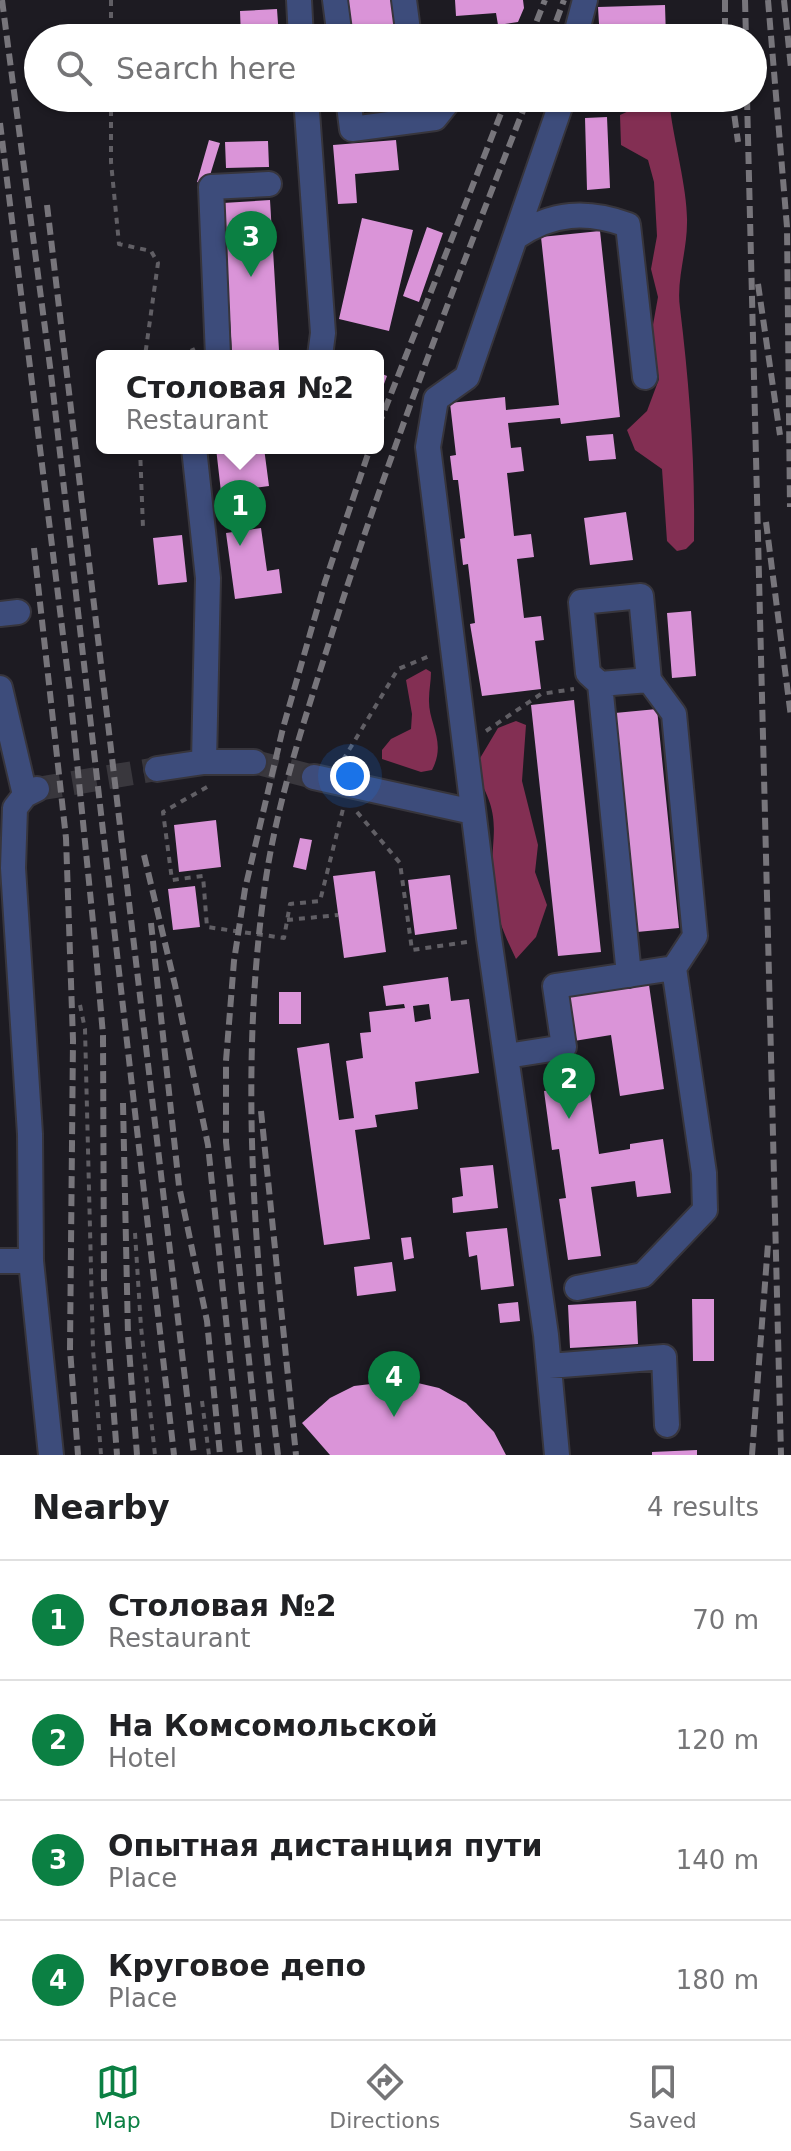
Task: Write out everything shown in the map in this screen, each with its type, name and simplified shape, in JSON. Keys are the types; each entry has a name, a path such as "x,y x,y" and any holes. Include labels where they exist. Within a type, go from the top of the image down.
{"street":[{"path":"299,0 300,24"},
{"path":"335,0 338,24"},
{"path":"404,0 407,24"},
{"path":"579,24 585,0"},
{"path":"307,112 323,333 321,350"},
{"path":"350,112 352,129 435,118 440,112"},
{"path":"557,1455 549,1366 464,748 428,447 436,399 467,377 558,112"},
{"path":"218,350 211,187 269,184"},
{"path":"516,237 540,220 598,214 628,225 645,377"},
{"path":"195,454 208,578 204,762"},
{"path":"577,1288 643,1275 705,1210 704,1173 674,968 695,936 674,714 649,680 641,596 581,602 588,673 600,684 629,975"},
{"path":"600,684 649,680"},
{"path":"0,688 31,792 15,808 13,868 30,1134 31,1261 51,1455"},
{"path":"157,769 204,762 242,762"},
{"path":"314,777 473,812"},
{"path":"507,1056 564,1047 555,986 674,968"},
{"path":"0,1261 31,1261"},
{"path":"549,1366 664,1357 667,1425"}],"path":[{"path":"111,0 111,24"},
{"path":"111,112 111,162 119,244 151,251 158,263 146,350"},
{"path":"140,454 143,528"},
{"path":"464,748 541,694 600,684"},
{"path":"242,762 227,776 163,812 172,880 203,876 207,927 284,938 290,904 320,901 345,799"},
{"path":"287,920 338,915"},
{"path":"80,1005 85,1029 93,1349 101,1455"},
{"path":"135,1233 141,1327 155,1455"},
{"path":"202,1401 209,1455"}],"shaded area":[{"path":"627,112 671,112 687,210 679,298 691,420 694,541 686,549 677,551 667,541 662,469 635,450 627,430 647,411 659,379 651,336 658,297 651,269 657,236 654,182 648,160 621,145 620,115"},
{"path":"426,669 431,672 429,708 438,750 432,770 421,772 382,759 382,750 391,739 411,729 412,714 406,680"},
{"path":"516,721 526,725 522,781 538,845 535,872 547,905 536,937 516,959 501,925 494,898 493,816 490,803 473,770 498,728"}],"building":[{"path":"345,0 393,0 396,24 348,24"},
{"path":"455,0 523,0 524,8 518,22 498,24 496,13 456,16"},
{"path":"665,5 666,24 599,24 598,7"},
{"path":"277,9 278,24 240,24 240,11"},
{"path":"607,117 610,188 587,190 585,118"},
{"path":"209,140 220,143 207,185 197,182"},
{"path":"396,140 399,170 355,174 357,203 338,204 333,145"},
{"path":"268,141 269,167 226,168 225,142"},
{"path":"270,200 279,350 232,350 223,203"},
{"path":"362,218 413,230 389,331 339,319"},
{"path":"427,227 443,233 419,302 403,296"},
{"path":"600,231 620,417 561,424 560,418 508,423 511,448 521,447 524,471 507,473 514,536 531,534 534,557 517,559 524,618 541,616 544,640 535,641 541,689 482,696 470,624 475,623 468,564 463,565 460,539 465,538 458,480 453,480 450,456 456,455 450,403 505,397 506,410 559,405 541,237"},
{"path":"613,434 616,459 589,461 586,436"},
{"path":"217,454 265,454 269,486 221,492"},
{"path":"626,512 633,560 590,565 584,518"},
{"path":"261,528 267,571 279,569 282,593 235,599 226,533"},
{"path":"182,535 187,582 158,585 153,538"},
{"path":"691,611 696,676 672,678 667,613"},
{"path":"574,700 601,952 558,956 531,705"},
{"path":"657,709 679,928 637,932 615,713"},
{"path":"216,820 221,867 179,872 174,825"},
{"path":"300,838 312,840 306,870 293,867"},
{"path":"375,871 386,952 344,958 333,876"},
{"path":"450,875 457,929 415,935 408,880"},
{"path":"195,886 200,927 173,930 168,889"},
{"path":"448,977 451,1001 469,999 479,1073 415,1082 418,1109 375,1115 377,1127 355,1130 370,1239 324,1245 297,1048 329,1043 339,1120 354,1118 346,1061 363,1058 360,1033 371,1032 369,1012 405,1008 404,1004 386,1006 383,986","holes":["429,1004 431,1019 415,1022 413,1006"]},
{"path":"648,978 664,1089 620,1096 611,1035 574,1041 567,989"},
{"path":"279,992 301,992 301,1024 279,1024"},
{"path":"589,1085 599,1154 630,1149 630,1144 663,1139 671,1193 637,1197 635,1181 591,1187 601,1256 568,1260 559,1199 566,1198 559,1149 552,1150 544,1091"},
{"path":"493,1165 498,1208 453,1213 452,1198 463,1196 460,1168"},
{"path":"507,1228 514,1286 481,1290 477,1255 469,1257 466,1232"},
{"path":"411,1237 414,1258 404,1260 401,1238"},
{"path":"392,1262 396,1291 357,1296 354,1267"},
{"path":"692,1299 714,1299 714,1361 693,1361"},
{"path":"636,1301 638,1344 570,1348 568,1305"},
{"path":"518,1302 520,1321 500,1323 498,1304"},
{"path":"405,1380 439,1388 466,1403 494,1432 506,1455 330,1455 302,1423 330,1398 354,1386"},
{"path":"697,1450 697,1455 652,1455 652,1452"}],"tunnel":[{"path":"254,762 314,777"},
{"path":"37,789 157,769"}],"railway":[{"path":"2,0 51,374 174,1455"},
{"path":"536,24 545,0"},
{"path":"555,24 564,0"},
{"path":"725,0 725,24"},
{"path":"745,0 746,24"},
{"path":"768,0 787,227 790,507"},
{"path":"784,0 791,68"},
{"path":"384,412 502,112"},
{"path":"278,1455 257,1247 251,1108 256,969 268,865 292,762 356,560 426,361 523,112"},
{"path":"734,112 738,142"},
{"path":"747,112 781,1455"},
{"path":"0,123 70,692 95,942 103,1035 104,1285 117,1455"},
{"path":"47,205 194,1455"},
{"path":"758,284 780,435"},
{"path":"259,1455 226,1142 226,1061 234,961 245,889 283,728 325,582 368,454"},
{"path":"766,522 791,717"},
{"path":"34,548 66,838 73,1040 70,1349 78,1455"},
{"path":"144,855 208,1145 240,1455"},
{"path":"151,923 179,1186 207,1321 220,1455"},
{"path":"123,1103 128,1335 137,1455"},
{"path":"261,1111 296,1455"},
{"path":"752,1455 768,1244"}],"place":[{"name":"Опытная дистанция пути","path":"251,277"},
{"name":"Столовая №2","path":"240,546"},
{"name":"На Комсомольской","path":"569,1119"},
{"name":"Круговое депо","path":"394,1417"}]}
